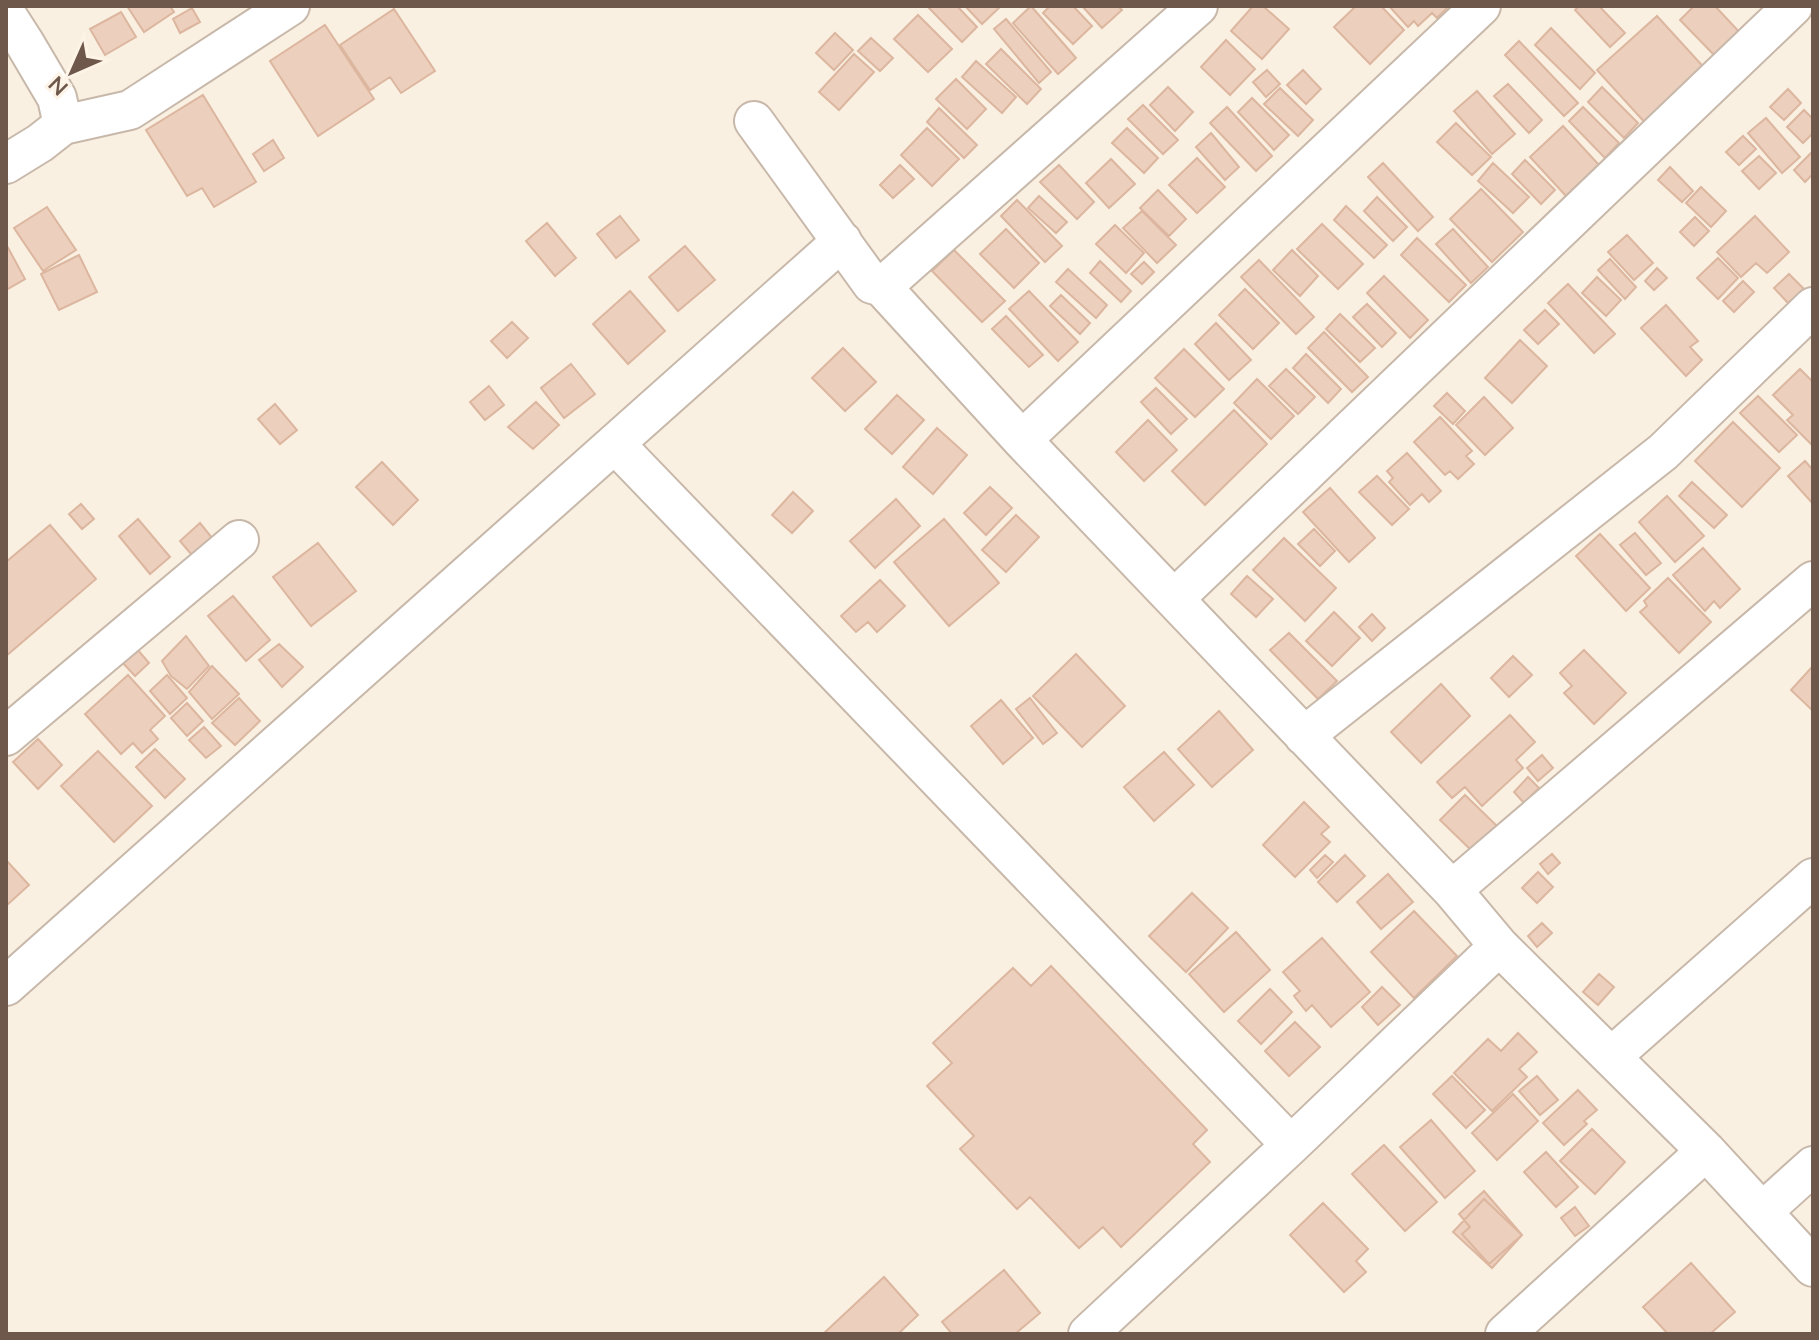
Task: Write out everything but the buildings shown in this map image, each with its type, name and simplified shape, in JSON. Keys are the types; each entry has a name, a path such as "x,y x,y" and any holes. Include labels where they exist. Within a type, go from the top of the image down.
{"street":[{"path":"6,164 63,125 130,110 290,6"},
{"path":"882,287 1198,6"},
{"path":"1022,440 1481,6"},
{"path":"1174,599 1793,6"},
{"path":"6,14 57,98 63,125"},
{"path":"754,121 872,284 882,287 1022,440 1452,890 1499,946 1706,1151 1813,1267"},
{"path":"6,986 842,241"},
{"path":"1304,736 1663,452 1813,307"},
{"path":"615,444 1291,1145"},
{"path":"6,736 239,540"},
{"path":"1452,890 1813,581"},
{"path":"1611,1057 1813,878"},
{"path":"1088,1334 1499,946"},
{"path":"1505,1334 1706,1151"},
{"path":"1762,1212 1813,1166"}]}
